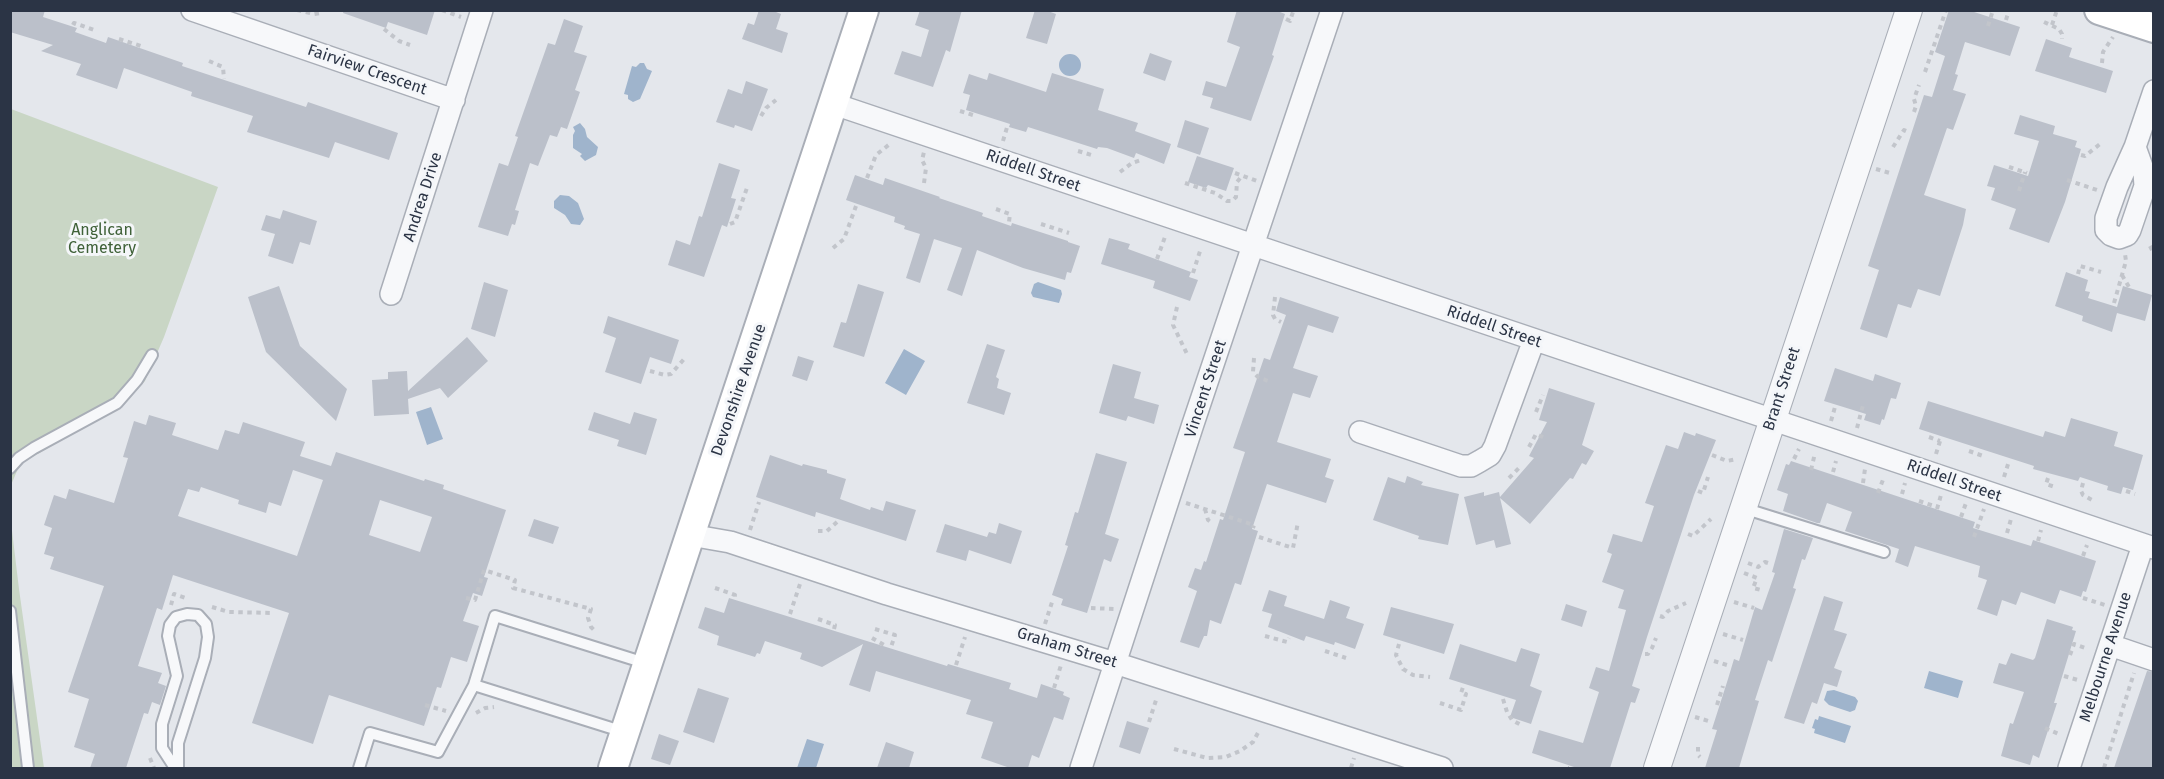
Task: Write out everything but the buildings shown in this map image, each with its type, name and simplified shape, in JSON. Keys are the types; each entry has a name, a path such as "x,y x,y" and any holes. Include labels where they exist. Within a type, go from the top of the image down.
{"main road":[{"name":"Devonshire Avenue","path":"613,768 864,10"},
{"path":"2108,19 2154,28"}],"street":[{"name":"Fairview Crescent","path":"192,10 454,100"},
{"name":"Vincent Street","path":"1081,768 1332,10"},
{"name":"Brant Street","path":"1657,768 1909,10"},
{"path":"454,100 475,15"},
{"path":"2135,147 2154,91"},
{"name":"Andrea Drive","path":"392,294 454,100"},
{"name":"Riddell Street","path":"834,104 2148,546"},
{"path":"1360,432 1461,466 1480,461 1490,455 1495,446 1534,340"},
{"name":"Graham Street","path":"690,535 730,542 887,594 1115,663 1442,768"},
{"name":"Melbourne Avenue","path":"2069,768 2102,648 2148,546"},
{"path":"2102,648 2146,658"}],"lane":[{"path":"10,468 18,458 34,448 117,403 137,380 152,355"},
{"path":"1743,507 1884,552"},
{"path":"10,611 28,768"},
{"path":"187,614 198,615 206,624 208,637 205,658 178,743 176,768 162,748 162,724 177,676 168,636 170,625 176,617 187,614"},
{"path":"359,768 370,733 438,752 474,685 495,616 648,664"},
{"path":"474,685 625,733"}],"path":[{"path":"297,10 314,14 322,10"},
{"path":"442,10 475,15"},
{"path":"1925,72 1946,10"},
{"path":"1988,26 1993,10"},
{"path":"2006,20 2009,10"},
{"path":"2052,25 2057,10"},
{"path":"1286,19 1290,21 1293,12"},
{"path":"2102,63 2103,52 2113,39 2108,19"},
{"path":"2044,22 2062,33 2062,39"},
{"path":"73,25 74,23 97,31"},
{"path":"384,29 399,41 410,45"},
{"path":"118,39 141,46"},
{"path":"209,61 223,67 224,79"},
{"path":"1914,112 1916,106 1914,99 1919,86"},
{"path":"761,116 766,108 776,100"},
{"path":"960,111 976,116"},
{"path":"1003,149 1008,124"},
{"path":"867,178 876,155 891,143 897,125"},
{"path":"1893,147 1904,130 1909,132"},
{"path":"924,183 926,168 922,160 930,136"},
{"path":"2081,155 2085,156 2100,144"},
{"path":"1078,151 1095,156"},
{"path":"1120,172 1132,163 1141,160"},
{"path":"2009,167 2026,173 2019,190"},
{"path":"1235,173 1259,182"},
{"path":"1185,183 1232,201 1236,198 1236,187 1242,176"},
{"path":"2067,180 2105,193"},
{"path":"730,224 735,222 748,185"},
{"path":"833,248 844,239 856,206"},
{"path":"996,209 1010,214 1009,222"},
{"path":"1041,224 1069,233"},
{"path":"1193,273 1208,230"},
{"path":"2150,246 2154,254"},
{"path":"2114,303 2126,261 2124,250"},
{"path":"2078,274 2080,266 2101,272"},
{"path":"2122,275 2129,286"},
{"path":"1275,297 1273,315 1281,322"},
{"path":"1177,307 1173,325 1187,354"},
{"path":"650,370 665,375 671,374 685,358"},
{"path":"1254,358 1253,372 1268,381"},
{"path":"1536,412 1543,395"},
{"path":"1855,433 1863,405"},
{"path":"1830,425 1836,407"},
{"path":"1529,447 1536,434 1545,438"},
{"path":"1929,437 1941,440 1934,460"},
{"path":"1794,459 1802,444"},
{"path":"1811,470 1815,448"},
{"path":"1969,451 1986,457"},
{"path":"1712,455 1727,460 1744,461"},
{"path":"1833,472 1838,456"},
{"path":"2002,482 2009,461"},
{"path":"1863,483 1866,474 1865,465"},
{"path":"1509,478 1519,468"},
{"path":"1878,493 1885,472"},
{"path":"1698,491 1703,493 1708,477"},
{"path":"2048,477 2046,484 2055,487"},
{"path":"2083,483 2081,490 2083,495 2091,500"},
{"path":"1919,501 1937,508 1942,491"},
{"path":"2126,491 2135,494"},
{"path":"1170,498 1254,525 1253,528"},
{"path":"1961,517 1967,499"},
{"path":"745,547 759,502"},
{"path":"1974,537 1985,505"},
{"path":"1204,509 1208,520 1212,523"},
{"path":"2007,533 2013,514"},
{"path":"1688,534 1693,536 1711,519"},
{"path":"818,531 827,531 837,522"},
{"path":"1259,537 1293,548 1298,522"},
{"path":"1738,560 1758,567 1765,562 1771,564"},
{"path":"466,598 475,600 484,570 515,580 513,588 591,609 588,618 591,627 600,636"},
{"path":"1734,570 1757,578 1753,588 1761,591"},
{"path":"790,614 802,578"},
{"path":"715,588 735,595 734,598"},
{"path":"2083,598 2110,606"},
{"path":"1725,599 1754,608"},
{"path":"1660,615 1663,616 1673,607 1686,603"},
{"path":"818,619 835,625 834,629"},
{"path":"875,629 895,635 891,647"},
{"path":"956,665 967,631"},
{"path":"1715,631 1743,640"},
{"path":"1265,636 1287,642 1288,638"},
{"path":"872,638 885,645"},
{"path":"1645,654 1648,654 1656,638"},
{"path":"1399,644 1397,660 1403,669 1413,675 1430,677"},
{"path":"2070,655 2074,644 2102,648"},
{"path":"1325,651 1346,658"},
{"path":"1706,658 1730,666"},
{"path":"2104,768 2146,658"},
{"path":"1054,688 1062,661"},
{"path":"2064,676 2084,683"},
{"path":"1718,705 1723,686"},
{"path":"1440,703 1461,710 1466,694 1461,693 1463,687"},
{"path":"1149,722 1159,692"},
{"path":"1503,699 1512,720 1521,725"},
{"path":"425,705 471,719 477,711 485,708 503,709"},
{"path":"1174,749 1207,758 1226,757 1253,742 1266,712"},
{"path":"1687,714 1712,722"},
{"path":"2045,728 2067,737"},
{"path":"1698,747 1700,757"}],"green space":[{"name":"Anglican Cemetery","path":"11,109 218,187 164,337 145,381 122,406 20,464 11,485"},
{"path":"10,514 19,589 44,768 11,768"}],"water":[{"path":"1070,54 1078,57 1081,65 1078,73 1070,76 1062,73 1059,65 1062,57"},
{"path":"644,63 647,69 652,71 640,99 633,102 628,99 628,95 624,94 632,66 636,67"},
{"path":"580,123 587,137 598,147 596,155 585,161 580,156 582,154 573,148 575,131 573,127"},
{"path":"560,195 569,196 578,203 584,219 580,225 571,224 565,215 554,208 554,201"},
{"path":"1038,282 1061,290 1059,303 1033,297 1031,293 1034,284"},
{"path":"904,349 925,361 906,395 885,383"},
{"path":"431,407 443,439 427,445 416,412"},
{"path":"1929,671 1963,681 1958,698 1924,688"},
{"path":"1834,690 1855,697 1858,701 1855,710 1850,712 1829,705 1824,700 1827,691"},
{"path":"1819,716 1851,726 1845,743 1814,733 1815,729 1812,728 1815,719 1818,720"},
{"path":"807,739 824,744 816,768 797,768"}]}
